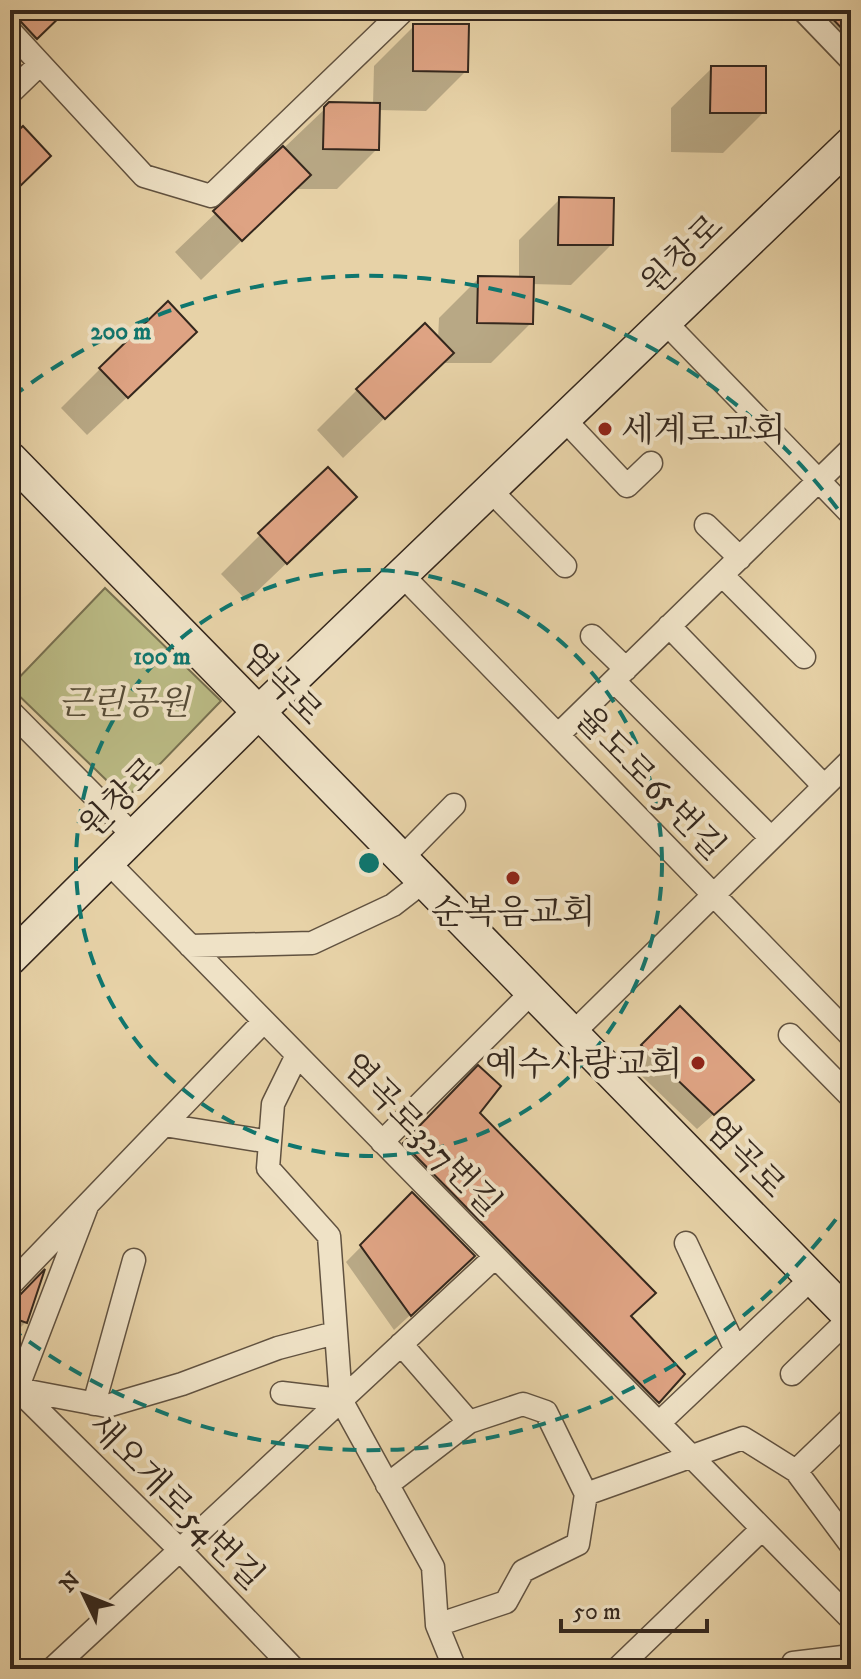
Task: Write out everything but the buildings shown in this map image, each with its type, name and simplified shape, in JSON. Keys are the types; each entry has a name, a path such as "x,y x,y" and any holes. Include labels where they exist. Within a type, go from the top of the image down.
{"main road":[{"name":"원창로","path":"10,959 259,712 851,143"},
{"name":"염곡로","path":"10,458 851,1318"}],"street":[{"path":"10,31 144,176 211,196 404,10"},
{"path":"803,10 851,60"},
{"path":"10,93 40,64"},
{"path":"665,322 851,514"},
{"path":"564,419 627,486 651,463"},
{"path":"558,735 851,449"},
{"path":"490,490 565,566"},
{"path":"706,525 740,558"},
{"name":"율도로65번길","path":"402,575 851,1036"},
{"path":"722,575 804,657"},
{"path":"669,626 824,786"},
{"path":"592,636 620,675 771,838"},
{"path":"10,711 134,836"},
{"path":"573,1033 851,760"},
{"path":"402,858 454,805"},
{"name":"염곡로327번길","path":"108,862 851,1619"},
{"path":"190,946 312,943 393,905 424,881"},
{"path":"382,1142 532,992"},
{"path":"10,1285 264,1021"},
{"path":"790,1035 851,1097"},
{"path":"297,1055 273,1104 268,1168 329,1236 341,1400 433,1567 437,1625 455,1669"},
{"path":"164,1125 270,1142"},
{"path":"87,1206 13,1386 107,1406 182,1384 278,1348 335,1333"},
{"path":"686,1243 736,1350"},
{"path":"52,1669 495,1257"},
{"path":"94,1404 134,1260"},
{"path":"659,1423 812,1278"},
{"name":"염곡로","path":"792,1374 851,1318"},
{"path":"401,1344 469,1422"},
{"name":"새오개로54번길","path":"13,1386 180,1550 294,1669"},
{"path":"282,1393 341,1400"},
{"path":"387,1485 469,1422 523,1404 546,1412 586,1494 578,1544 523,1571 506,1602 437,1625"},
{"path":"796,1471 851,1418"},
{"path":"586,1494 689,1454 743,1438 796,1471 851,1543"},
{"path":"617,1669 762,1529"},
{"path":"82,1669 86,1638"},
{"path":"793,1663 851,1656"}],"green space":[{"name":"근린공원","path":"105,588 221,701 126,799 10,687"}],"place":[{"name":"세계로교회","path":"605,429"},
{"name":"순복음교회","path":"513,878"},
{"name":"예수사랑교회","path":"698,1063"}]}
